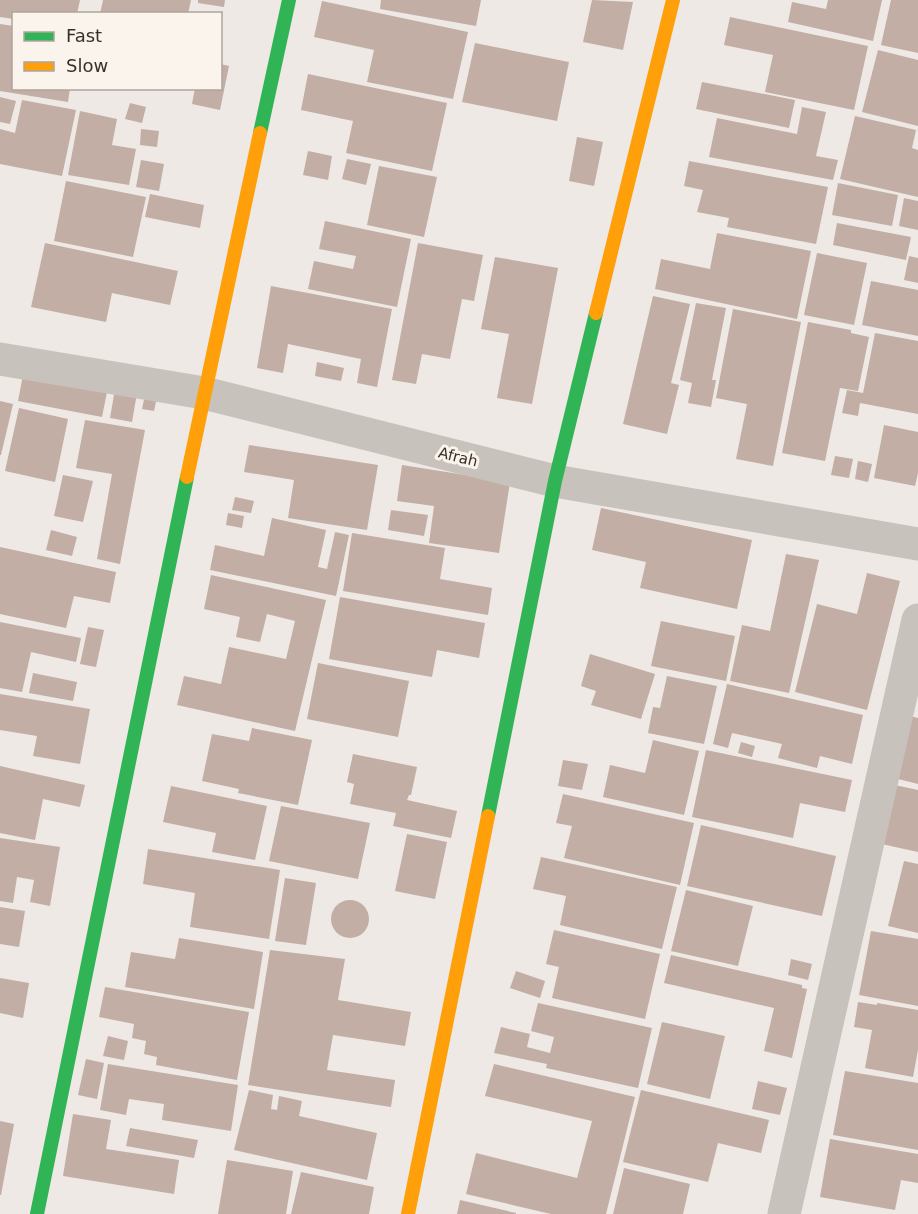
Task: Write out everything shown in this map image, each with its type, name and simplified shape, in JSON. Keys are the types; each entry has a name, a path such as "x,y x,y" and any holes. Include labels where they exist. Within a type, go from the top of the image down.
{"street":[{"path":"37,1214 204,393 289,0"},
{"path":"408,1214 555,481 673,0"},
{"name":"Afrah","path":"0,358 204,393 555,481 918,544"},
{"path":"784,1214 918,620"}],"building":[{"path":"0,0 80,0 77,12 12,12 12,19 0,17"},
{"path":"103,0 191,0 188,12 100,12"},
{"path":"198,0 225,0 224,7 198,3"},
{"path":"381,0 481,0 476,26 380,9"},
{"path":"592,0 633,2 623,50 583,42"},
{"path":"828,0 882,0 873,41 788,22 792,2 826,9"},
{"path":"891,0 918,0 918,53 881,45"},
{"path":"322,1 468,32 453,99 367,82 374,50 314,37"},
{"path":"730,17 868,46 854,110 765,92 773,55 724,45"},
{"path":"0,24 12,26 12,90 70,90 68,102 0,91"},
{"path":"475,43 569,62 557,121 462,102"},
{"path":"878,50 918,60 918,126 862,112"},
{"path":"222,64 229,66 220,110 192,104 195,90 222,90"},
{"path":"308,74 447,103 432,171 346,153 353,121 301,110"},
{"path":"702,82 795,100 789,128 696,109"},
{"path":"0,97 16,101 10,124 0,122"},
{"path":"22,100 76,110 62,176 0,164 0,129 15,133"},
{"path":"130,103 146,107 142,123 125,119"},
{"path":"802,107 826,112 816,156 838,160 833,180 709,157 717,118 797,134"},
{"path":"80,111 117,119 112,145 136,149 129,185 68,175"},
{"path":"855,116 916,130 912,148 918,150 918,197 840,179"},
{"path":"141,129 159,131 157,147 140,145"},
{"path":"577,137 603,142 594,186 569,181"},
{"path":"308,151 332,156 328,180 303,175"},
{"path":"347,159 371,164 366,185 342,179"},
{"path":"141,160 164,164 159,191 136,187"},
{"path":"689,161 828,187 816,244 727,227 729,218 697,212 703,190 684,186"},
{"path":"379,166 437,177 424,237 367,225"},
{"path":"66,181 146,197 133,257 54,241"},
{"path":"838,183 898,195 892,226 832,215"},
{"path":"150,194 204,205 200,228 145,217"},
{"path":"904,198 918,201 918,230 899,226"},
{"path":"325,221 411,239 397,307 308,289 314,261 353,269 356,256 319,249"},
{"path":"837,223 911,237 906,260 833,245"},
{"path":"717,233 811,251 797,319 655,289 661,259 710,269"},
{"path":"45,243 178,271 170,305 112,293 106,322 31,307"},
{"path":"418,243 483,255 474,301 462,299 450,359 422,354 416,384 392,380"},
{"path":"817,253 867,263 854,325 804,315"},
{"path":"909,256 918,258 918,283 904,280"},
{"path":"495,257 558,268 532,404 497,398 509,334 481,329"},
{"path":"871,281 918,290 918,336 862,325"},
{"path":"271,286 392,309 377,387 357,383 361,359 288,344 283,373 257,368"},
{"path":"653,296 690,304 671,383 679,385 667,434 623,424"},
{"path":"696,303 726,308 712,380 716,380 711,407 688,403 692,383 680,380"},
{"path":"733,309 801,322 773,466 736,459 747,404 716,398"},
{"path":"808,322 851,330 851,333 869,337 858,391 840,388 825,461 782,453"},
{"path":"875,333 918,341 918,414 860,403 858,416 842,413 847,390 863,393"},
{"path":"317,362 344,368 341,381 315,376"},
{"path":"24,370 108,387 102,417 18,401"},
{"path":"115,389 137,393 132,422 110,418"},
{"path":"145,395 157,397 154,411 142,409"},
{"path":"0,401 13,404 1,455 0,455"},
{"path":"19,408 68,419 55,482 5,471"},
{"path":"85,420 145,430 120,564 97,559 112,474 76,468"},
{"path":"884,425 918,432 918,473 915,486 874,478"},
{"path":"249,445 378,465 367,530 288,518 294,480 244,472"},
{"path":"835,456 853,459 849,478 831,475"},
{"path":"858,461 872,464 868,482 855,479"},
{"path":"402,465 510,482 499,553 429,543 434,506 397,501"},
{"path":"63,475 93,481 83,522 54,516"},
{"path":"235,497 254,501 251,513 232,510"},
{"path":"601,508 752,540 737,609 640,588 646,562 592,550"},
{"path":"391,510 428,515 424,536 388,530"},
{"path":"228,513 244,516 242,528 226,525"},
{"path":"272,518 326,530 318,567 327,569 335,532 349,535 336,596 210,570 215,545 264,556"},
{"path":"51,530 77,537 72,556 46,550"},
{"path":"352,533 445,548 440,579 492,588 488,615 343,591"},
{"path":"0,547 116,572 110,603 74,596 66,628 0,614"},
{"path":"786,554 819,560 789,693 730,681 742,625 770,631"},
{"path":"867,573 900,581 867,710 795,692 817,604 857,614"},
{"path":"211,575 326,600 295,731 177,705 184,676 221,684 229,647 286,659 295,621 267,614 260,642 236,637 240,617 204,609"},
{"path":"340,597 485,623 479,658 437,650 432,677 329,659"},
{"path":"661,621 735,636 726,681 651,666"},
{"path":"0,622 81,638 76,662 31,652 22,692 0,688"},
{"path":"88,627 104,630 96,667 80,664"},
{"path":"590,654 655,674 641,719 591,705 596,691 581,686"},
{"path":"318,663 409,681 398,737 307,719"},
{"path":"33,673 77,682 73,701 29,693"},
{"path":"667,676 717,686 704,744 648,733 653,707 660,708"},
{"path":"727,684 863,715 852,764 820,756 817,768 778,758 782,744 732,733 728,748 713,744"},
{"path":"0,694 90,709 80,764 33,756 37,736 0,730"},
{"path":"910,716 918,718 918,784 894,778"},
{"path":"252,728 312,740 298,805 238,793 239,789 202,781 212,734 249,741"},
{"path":"653,740 699,751 684,815 603,797 610,765 645,773"},
{"path":"741,742 755,746 752,757 738,753"},
{"path":"706,750 852,780 845,812 800,803 793,838 692,817"},
{"path":"353,754 417,767 411,795 407,800 457,811 451,838 393,826 396,813 350,804 354,784 347,782"},
{"path":"563,760 588,764 582,790 558,786"},
{"path":"0,766 85,785 80,807 43,799 35,840 0,833"},
{"path":"890,784 918,790 918,852 877,843"},
{"path":"171,786 267,806 255,860 212,852 216,833 163,822"},
{"path":"563,794 694,823 680,885 564,858 572,826 556,823"},
{"path":"281,806 370,823 358,879 269,861"},
{"path":"701,825 836,856 822,916 687,886"},
{"path":"407,834 447,842 435,899 395,891"},
{"path":"0,838 60,847 50,906 30,902 34,880 17,877 13,903 0,901"},
{"path":"148,849 280,870 269,939 190,927 195,893 143,884"},
{"path":"541,857 677,887 662,949 560,925 566,896 533,889"},
{"path":"904,861 918,864 918,933 888,926"},
{"path":"285,878 316,883 306,945 275,941"},
{"path":"686,890 753,906 738,966 671,951"},
{"path":"350,900 364,905 369,919 364,933 350,938 336,933 331,919 336,905"},
{"path":"0,907 25,911 19,947 0,944"},
{"path":"554,930 660,954 645,1019 552,998 559,967 546,964"},
{"path":"871,931 918,939 918,1006 859,995"},
{"path":"179,938 263,952 254,1009 125,987 131,952 175,959"},
{"path":"270,950 345,959 338,1000 411,1012 405,1046 333,1035 327,1070 395,1080 391,1107 248,1085"},
{"path":"671,955 802,985 802,988 807,989 792,1058 764,1051 774,1008 664,983"},
{"path":"791,959 812,964 808,980 788,975"},
{"path":"516,971 545,981 540,998 510,988"},
{"path":"0,978 29,983 23,1018 0,1013"},
{"path":"105,987 249,1012 237,1080 156,1065 157,1057 144,1054 146,1041 132,1038 134,1024 99,1017"},
{"path":"858,1002 918,1010 918,1050 913,1077 865,1068 872,1030 854,1027"},
{"path":"538,1003 652,1028 638,1088 546,1068 547,1064 494,1053 501,1027 530,1034 527,1047 550,1053 554,1037 531,1031"},
{"path":"662,1022 725,1036 710,1099 647,1084"},
{"path":"108,1036 128,1041 124,1060 103,1056"},
{"path":"86,1059 104,1063 97,1099 78,1095"},
{"path":"108,1064 238,1085 231,1131 162,1120 164,1104 129,1099 126,1115 100,1110"},
{"path":"494,1064 635,1097 606,1214 551,1214 466,1194 476,1153 577,1178 592,1121 485,1096"},
{"path":"845,1071 918,1083 918,1150 833,1135"},
{"path":"758,1081 787,1088 780,1115 752,1109"},
{"path":"249,1090 273,1095 271,1109 277,1110 279,1096 302,1101 299,1116 377,1133 367,1180 234,1150"},
{"path":"641,1090 769,1120 761,1153 718,1143 708,1182 623,1162"},
{"path":"73,1114 111,1120 106,1149 179,1160 174,1194 63,1176"},
{"path":"0,1121 14,1124 1,1195 0,1195"},
{"path":"130,1128 198,1140 194,1158 126,1146"},
{"path":"830,1139 918,1154 918,1183 901,1180 895,1210 820,1197"},
{"path":"227,1160 293,1171 286,1214 218,1214"},
{"path":"624,1168 690,1184 683,1214 613,1214"},
{"path":"301,1172 374,1187 369,1214 291,1214"},
{"path":"460,1200 516,1213 516,1214 457,1214"}],"traffic: fast":[{"path":"260,133 289,0"},
{"path":"488,816 555,481 596,313"},
{"path":"37,1214 187,477"}],"traffic: slow":[{"path":"596,313 673,0"},
{"path":"187,477 260,133"},
{"path":"408,1214 488,816"}]}
